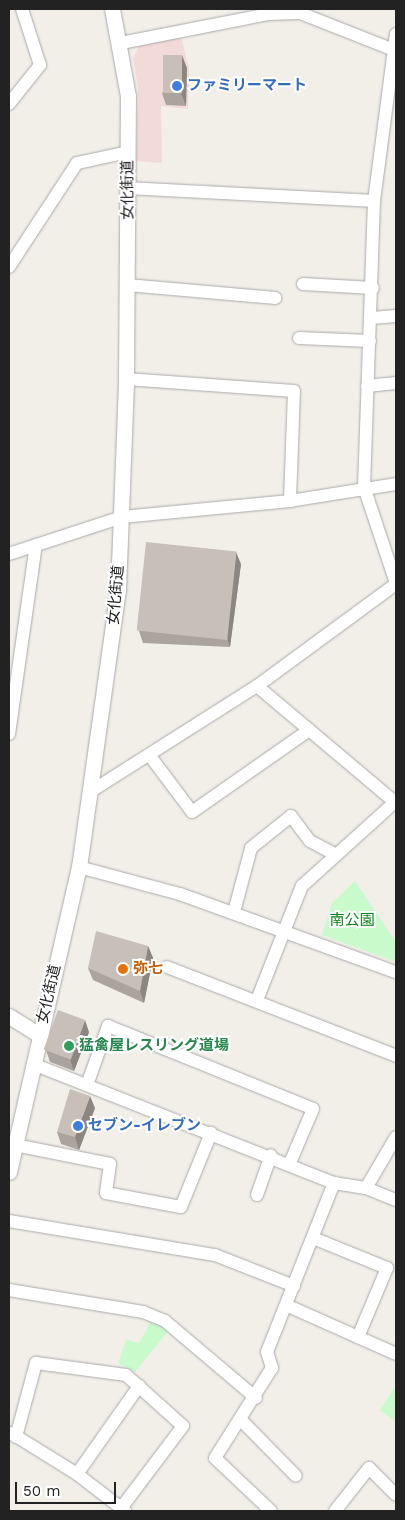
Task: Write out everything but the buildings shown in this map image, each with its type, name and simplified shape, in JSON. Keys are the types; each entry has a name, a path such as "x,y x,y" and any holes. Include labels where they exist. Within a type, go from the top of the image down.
{"street":[{"path":"9,104 40,65 22,9"},
{"name":"女化街道","path":"9,1172 79,867 93,790 122,517 126,379 128,96 121,43 112,9"},
{"path":"121,43 269,14 300,13 394,50"},
{"path":"93,790 150,756 257,686 396,584 364,486 366,386 372,318 374,201 396,34"},
{"path":"9,267 77,163 128,152"},
{"path":"128,188 374,201"},
{"path":"303,284 373,288"},
{"path":"127,285 275,298"},
{"path":"372,318 396,316"},
{"path":"298,338 370,341"},
{"path":"126,379 294,391 290,501"},
{"path":"366,386 396,383"},
{"path":"9,554 122,517 290,501 364,486 396,484"},
{"path":"9,734 36,545"},
{"path":"257,686 396,802 302,886 257,1000"},
{"path":"150,756 192,812 309,730"},
{"path":"234,912 251,848 291,816 310,841 336,855"},
{"path":"79,867 234,912 396,972"},
{"path":"167,967 257,1000 396,1056"},
{"path":"9,1016 40,1035"},
{"path":"87,1085 108,1026 313,1108 290,1163"},
{"path":"33,1064 271,1155 334,1183 366,1188 396,1200"},
{"path":"15,1145 110,1164 106,1193 181,1207 211,1133"},
{"path":"366,1188 396,1137"},
{"path":"257,1195 271,1155"},
{"path":"271,1511 215,1458 256,1398 272,1368 267,1352 334,1183"},
{"path":"9,1221 215,1255 294,1286"},
{"path":"313,1238 387,1268 358,1337"},
{"path":"9,1290 143,1312 165,1321 256,1398"},
{"path":"286,1305 396,1354"},
{"path":"36,1364 126,1375 183,1426 123,1509 77,1474 12,1434 36,1364"},
{"path":"77,1474 139,1386"},
{"path":"241,1420 296,1476"},
{"path":"335,1511 369,1468 396,1494"}],"shaded area":[{"path":"181,36 189,69 188,109 161,106 162,163 136,161 138,87 133,59 139,46"}],"green space":[{"name":"南公園","path":"355,881 396,942 396,962 322,935 332,903"},
{"path":"152,1319 169,1330 135,1372 118,1363 126,1340 139,1343"},
{"path":"396,1385 396,1422 380,1410"}],"place":[{"name":"ファミリーマート","path":"177,86"},
{"name":"弥七","path":"123,969"},
{"name":"猛禽屋レスリング道場","path":"69,1046"},
{"name":"セブン-イレブン","path":"78,1126"}]}
